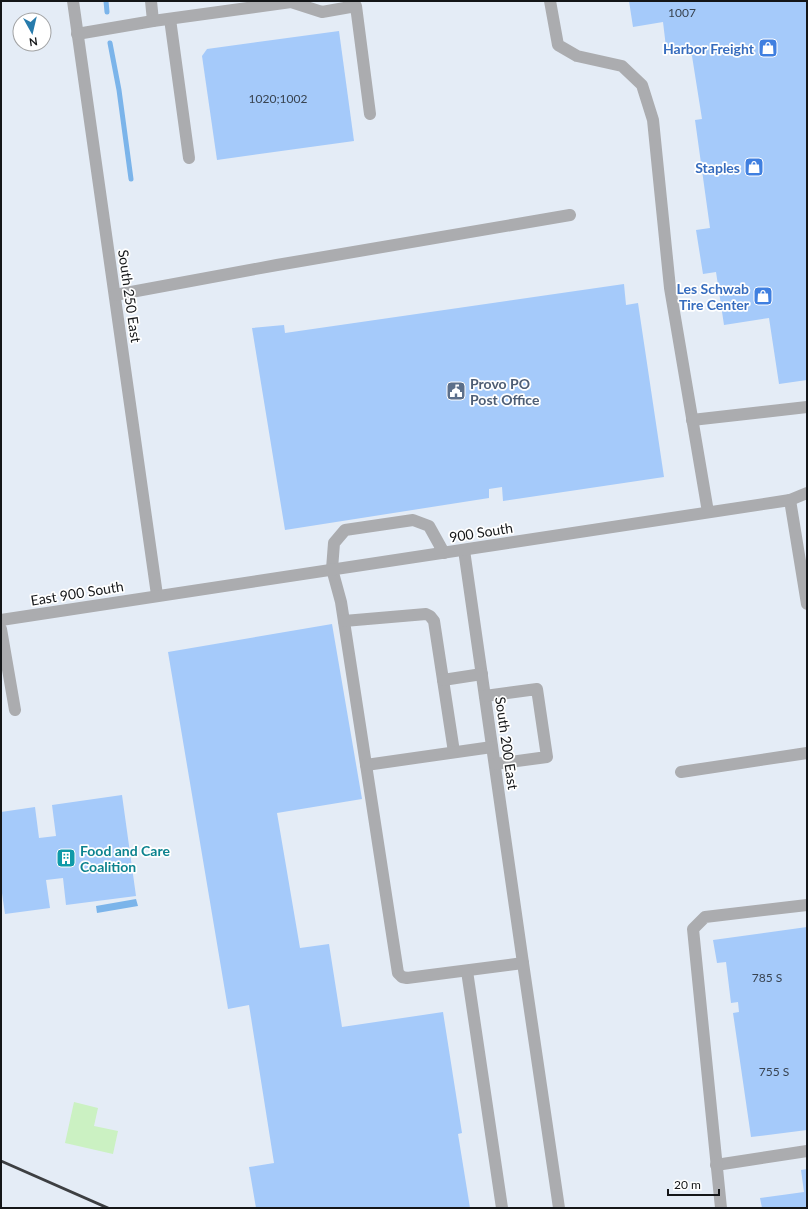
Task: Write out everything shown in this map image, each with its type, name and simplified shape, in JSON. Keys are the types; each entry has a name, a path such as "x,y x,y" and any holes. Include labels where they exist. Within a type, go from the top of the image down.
{"street":[{"name":"South 250 East","path":"73,1 157,595"},
{"path":"150,1 153,21"},
{"path":"550,1 558,45 577,56 622,66 642,85 653,120 670,288 708,512"},
{"path":"77,34 153,21 291,2 322,12 356,4 370,114"},
{"path":"170,19 189,158"},
{"path":"115,295 277,265 570,215"},
{"path":"692,420 807,407"},
{"name":"900 South","path":"157,595 790,500 807,493"},
{"path":"790,500 807,604"},
{"path":"444,553 429,526 413,520 345,530 334,543 332,569 341,602 398,973 402,977 407,978 523,964"},
{"name":"South 200 East","path":"464,550 559,1208"},
{"name":"East 900 South","path":"1,620 157,595"},
{"path":"344,621 426,614 430,616 434,621 454,752"},
{"path":"1,629 15,710"},
{"path":"443,680 482,674"},
{"path":"485,696 537,689 547,757 495,764"},
{"path":"366,765 492,747"},
{"path":"681,772 807,753"},
{"path":"720,1208 693,929 705,917 807,905"},
{"path":"466,971 502,1208"},
{"path":"716,1165 807,1151"}],"shaded area":[{"path":"1,1 807,1 807,1208 1,1208"}],"green space":[{"path":"74,1102 98,1108 94,1126 118,1131 113,1154 65,1143"}],"water":[{"path":"136,899 138,906 97,913 96,906"}],"building":[{"path":"629,1 807,1 807,380 779,384 769,318 724,325 716,272 703,274 696,230 710,228 695,120 702,119 692,56 666,47 663,22 633,27"},
{"path":"339,31 354,141 217,160 202,56 207,49"},
{"name":"Provo PO Post Office","path":"624,284 626,305 638,303 664,477 503,501 502,487 489,489 489,498 285,530 252,328 284,325 285,333"},
{"path":"332,624 362,799 277,813 300,948 329,944 342,1027 443,1012 462,1133 458,1134 470,1208 256,1208 249,1167 274,1163 249,1005 228,1009 168,652"},
{"name":"Food and Care Coalition","path":"122,795 136,896 66,905 63,878 46,880 50,908 5,914 1,886 1,812 35,807 39,838 56,836 52,805"},
{"path":"807,927 807,1130 751,1137 733,1013 739,1012 738,1002 731,1003 726,962 717,963 713,940"},
{"path":"807,1169 807,1208 762,1208 760,1198 804,1192 801,1170"}],"waterway":[{"path":"106,1 107,12"},
{"path":"110,43 119,90 131,179"}],"railway":[{"path":"1,1161 108,1208"}],"place":[{"name":"Harbor Freight","path":"768,48"},
{"name":"Staples","path":"754,167"},
{"name":"Les Schwab Tire Center","path":"763,296"},
{"name":"Provo PO Post Office","path":"456,391"},
{"name":"Food and Care Coalition","path":"66,858"}]}
